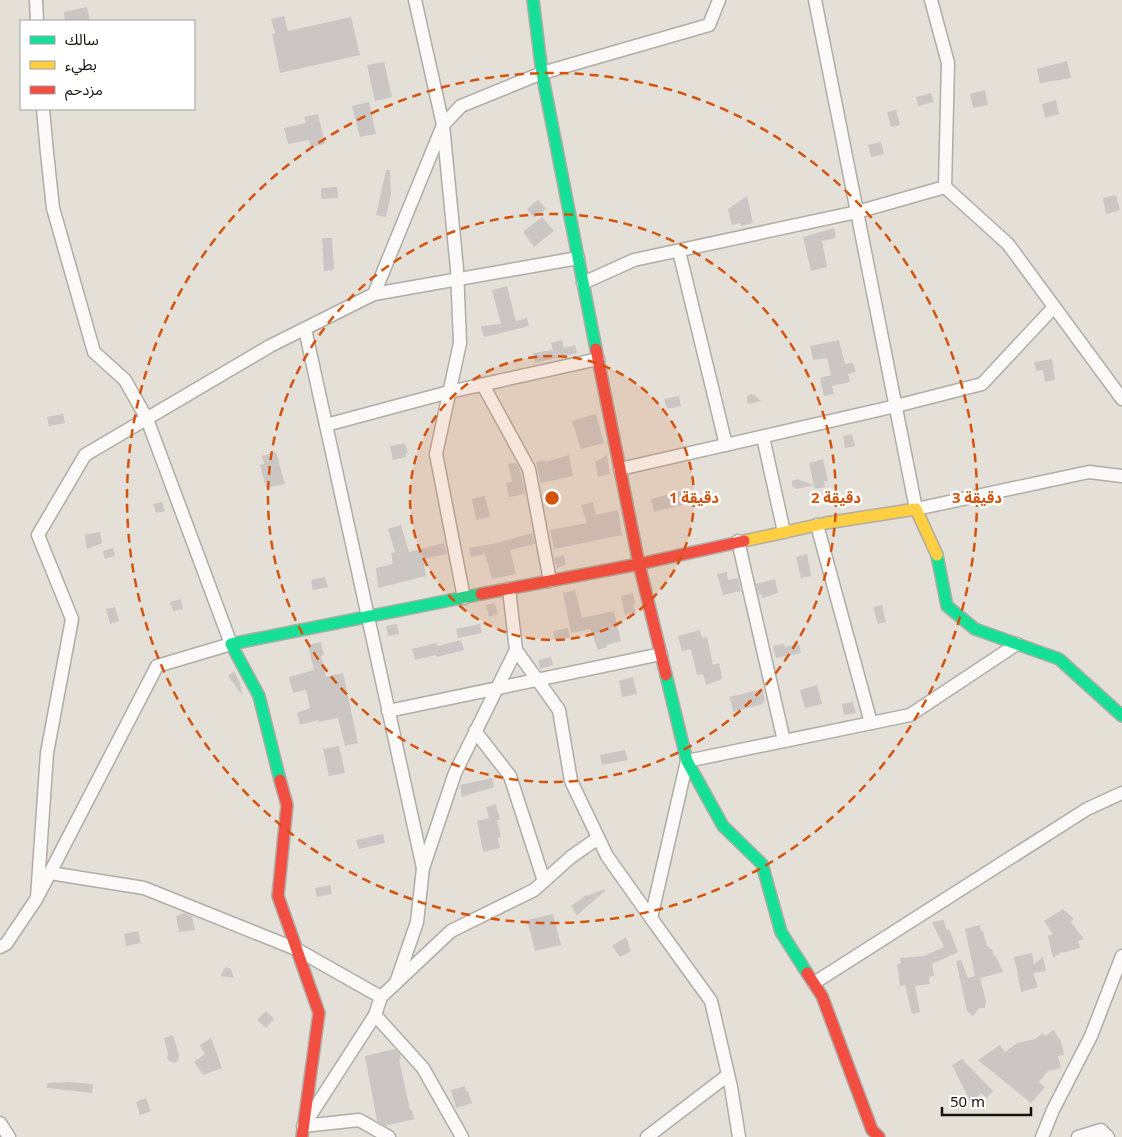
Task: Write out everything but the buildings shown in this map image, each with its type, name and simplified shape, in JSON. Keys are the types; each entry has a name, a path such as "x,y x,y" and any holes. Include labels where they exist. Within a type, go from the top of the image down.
{"street":[{"path":"36,0 37,20"},
{"path":"414,0 443,125 458,279 460,343 436,454 464,598"},
{"path":"534,0 542,73 620,470 639,564 687,761 723,826 762,864 781,932 822,996 872,1130 879,1137"},
{"path":"374,294 443,125 460,106 542,73 709,25 719,0"},
{"path":"815,0 916,509 937,554 947,606 975,629 1059,659 1122,716"},
{"path":"931,0 948,63 945,187 1008,244 1122,400"},
{"path":"43,110 53,208 94,352 125,380 147,419 231,644 259,696 288,805 278,896 319,1013 303,1132"},
{"path":"583,283 634,260 857,212 945,187"},
{"path":"679,251 726,445"},
{"path":"36,898 47,753 72,619 38,534 85,455 270,346 374,294 578,258"},
{"path":"620,470 896,406 982,384 1054,308"},
{"path":"305,329 423,868"},
{"path":"326,425 449,392 598,359"},
{"path":"483,385 529,468 550,581"},
{"path":"763,436 784,532"},
{"path":"0,947 6,944 50,873 157,666 231,644 639,564 817,524 916,509 1089,472 1122,476"},
{"path":"817,524 871,723"},
{"path":"738,541 784,741"},
{"path":"509,589 516,650 559,710 571,781 598,838 607,856 711,1001 728,1075 739,1137"},
{"path":"687,761 910,715 1017,644"},
{"path":"396,983 417,922 423,868 454,772 516,650"},
{"path":"388,711 661,654"},
{"path":"475,731 510,776 544,881"},
{"path":"651,918 687,761"},
{"path":"814,983 1087,809 1122,793"},
{"path":"303,1132 376,1015 381,997 452,931 534,890 571,857 598,838"},
{"path":"50,873 144,888 296,949 381,997"},
{"path":"1042,1137 1053,1110 1091,1036 1122,956"},
{"path":"376,1015 423,1068 462,1137"},
{"path":"647,1137 728,1075"},
{"path":"303,1132 359,1120 390,1137"},
{"path":"0,1123 9,1137"},
{"path":"1078,1137 1101,1130 1108,1137"}],"traffic: fast":[{"path":"533,0 542,73 596,349"},
{"path":"937,555 947,606 975,629 1059,659 1122,716"},
{"path":"280,780 259,696 231,644 481,594"},
{"path":"666,675 687,761 723,826 762,864 781,932 807,973"}],"traffic: slow":[{"path":"744,541 826,523 916,509 937,555"}],"traffic: jam":[{"path":"596,349 639,564 666,675"},
{"path":"481,594 639,564 744,541"},
{"path":"280,780 287,805 278,896 319,1013 302,1137"},
{"path":"807,973 822,996 872,1130 879,1137"}]}
